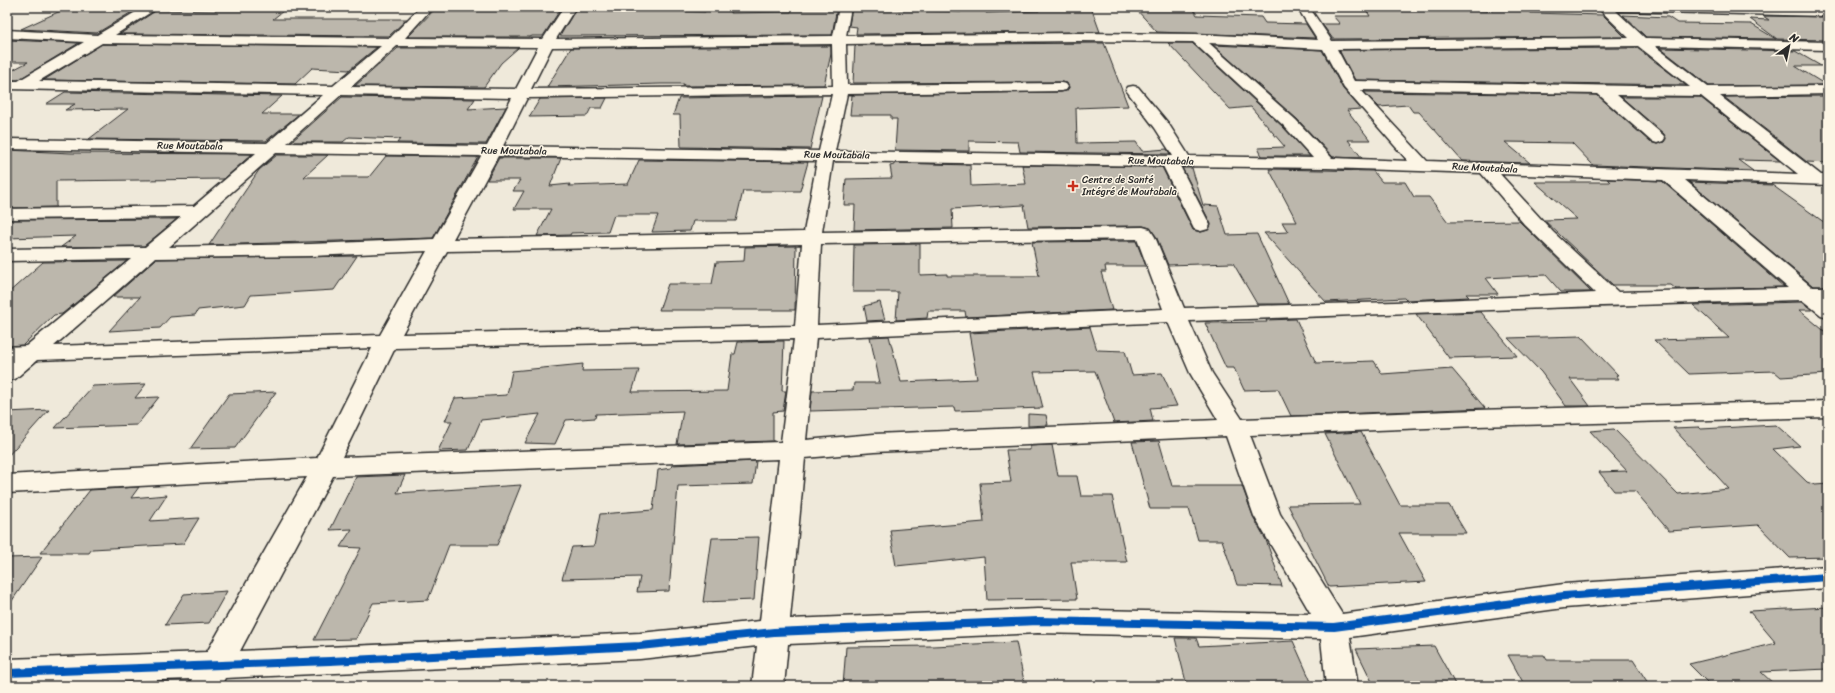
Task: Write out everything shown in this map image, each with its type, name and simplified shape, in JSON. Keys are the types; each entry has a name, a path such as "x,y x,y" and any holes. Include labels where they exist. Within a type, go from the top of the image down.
{"street":[{"path":"7,93 14,85 153,7"},
{"path":"7,374 199,211 394,42 427,7"},
{"path":"210,675 325,467 387,341 493,150 547,43 570,7"},
{"path":"768,686 805,332 812,238 826,155 840,90 839,39 845,7"},
{"path":"1302,7 1328,45 1349,85 1420,165"},
{"path":"1603,7 1708,8 1828,12"},
{"path":"1603,7 1641,42 1704,92 1822,180"},
{"path":"7,34 98,39 394,42 547,43 839,39 1196,38 1328,45 1641,42 1828,46"},
{"path":"1196,38 1290,123 1327,163"},
{"path":"14,85 335,92 522,94 1061,87"},
{"path":"1349,85 1439,88 1601,89 1704,92 1828,90"},
{"path":"1601,89 1657,138"},
{"path":"1133,90 1162,126 1202,225"},
{"name":"Rue Moutabala","path":"7,144 1327,163 1822,180"},
{"path":"1486,168 1537,229 1613,298"},
{"path":"1668,175 1806,294 1828,311"},
{"path":"7,214 199,211"},
{"path":"7,255 311,250 440,245 1143,233 1146,237 1176,315 1201,373 1235,428 1267,516 1334,627 1342,686"},
{"path":"7,354 387,341 805,332 1176,315 1395,308 1613,298 1828,293"},
{"path":"7,484 325,467 793,450 882,442 1477,418 1828,409"},
{"path":"7,673 210,675 330,661 640,646 774,632 1038,621 1334,627 1564,596 1828,577"}],"building":[{"path":"69,7 140,7 97,33 21,29"},
{"path":"223,7 288,7 273,19 407,19 389,36 120,34 157,10 215,11"},
{"path":"437,7 562,7 543,36 408,37"},
{"path":"577,7 604,7 602,9 650,8 649,10 705,12 707,7 731,7 730,13 791,12 793,7 837,7 832,35 560,36"},
{"path":"852,7 898,7 898,9 961,12 962,8 986,9 986,13 1039,11 1038,7 1091,7 1100,32 856,34 857,27 849,26"},
{"path":"1134,7 1192,7 1197,15 1261,17 1265,23 1306,24 1315,38 1157,32"},
{"path":"1413,8 1488,11 1486,9 1527,10 1531,13 1603,15 1625,37 1333,39 1322,24 1340,24 1333,16 1370,16 1366,10"},
{"path":"1623,15 1668,17 1677,23 1751,24 1776,39 1646,37"},
{"path":"1763,16 1828,17 1828,40 1777,39 1750,19 1769,20"},
{"path":"7,40 79,43 18,80 7,80 7,73 28,62 7,62"},
{"path":"1104,43 1128,106 1076,108 1077,143 1136,142 1142,151 1167,149 1170,154 1020,152 1018,142 969,141 969,151 895,150 897,119 891,119 891,115 850,115 852,95 1061,92 1066,91 1069,88 1067,83 1061,82 853,83 855,45"},
{"path":"1168,43 1192,43 1283,127 1310,156 1262,156 1258,148 1285,147 1251,107 1230,109"},
{"path":"102,44 377,47 349,70 312,68 295,84 44,80"},
{"path":"1213,45 1322,50 1343,89 1361,109 1347,110 1370,140 1348,140 1362,158 1333,157 1297,119"},
{"path":"831,46 831,54 824,85 683,86 684,84 661,84 547,87 571,48"},
{"path":"398,48 518,48 501,63 484,87 355,86"},
{"path":"1637,48 1686,85 1355,80 1339,50"},
{"path":"1660,48 1795,51 1821,66 1795,66 1826,85 1709,86"},
{"path":"65,92 282,96 262,114 299,114 266,141 89,139 128,109 65,110 75,104 46,104"},
{"path":"1364,92 1597,95 1650,142 1657,144 1664,142 1666,139 1664,134 1621,97 1700,97 1780,161 1738,160 1753,171 1593,165 1572,143 1505,142 1530,163 1462,161 1419,112 1413,112 1408,105 1379,107"},
{"path":"822,96 810,149 681,147 680,115 673,115 679,98"},
{"path":"1828,96 1828,163 1807,162 1724,97"},
{"path":"342,97 475,99 468,109 506,107 486,144 397,143 400,139 349,137 343,142 291,142"},
{"path":"607,98 602,108 591,108 587,116 529,117 540,99"},
{"path":"7,150 71,153 252,154 224,179 56,181 56,207 7,208"},
{"path":"277,155 328,155 304,177 369,177 386,156 478,157 433,238 209,245 259,170"},
{"path":"499,158 561,158 550,186 570,184 569,186 628,184 639,160 808,162 800,191 743,191 736,221 693,221 690,231 652,232 658,215 614,215 608,232 537,236 551,209 514,209 524,191 513,191 520,180 487,180"},
{"path":"894,163 970,165 971,186 1026,184 1022,165 1162,167 1193,230 1201,232 1208,230 1211,224 1182,168 1192,168 1203,205 1218,206 1227,235 1257,234 1289,304 1257,304 1233,263 1168,265 1156,236 1150,228 1143,226 1028,227 1024,205 952,209 953,228 854,230 855,205 844,205 846,179 892,178 890,166 894,165"},
{"path":"1269,169 1373,171 1382,182 1405,182 1414,197 1429,197 1448,222 1519,221 1591,292 1561,292 1546,275 1486,278 1498,294 1466,294 1469,297 1406,300 1404,298 1326,302 1264,233 1288,232 1282,222 1297,222"},
{"path":"1607,179 1662,181 1784,287 1676,289 1671,285 1613,285 1544,220 1577,219 1535,182 1610,182"},
{"path":"1689,182 1772,185 1828,225 1828,286 1813,286"},
{"path":"177,219 144,246 61,247 76,236 7,238 7,220"},
{"path":"1136,241 1146,266 1105,266 1106,272 1101,272 1112,310 966,317 965,311 928,311 927,318 896,320 898,292 853,292 854,245 920,244 920,275 947,274 947,276 1039,276 1032,242"},
{"path":"796,246 795,310 659,310 668,284 712,284 716,262 744,261 745,247"},
{"path":"357,256 334,290 251,295 245,305 198,310 195,315 170,317 160,328 109,331 140,297 113,297 156,259"},
{"path":"127,261 62,314 54,315 23,345 7,346 7,294 43,262"},
{"path":"880,302 885,320 867,321 864,306"},
{"path":"1802,302 1812,310 1799,310 1828,334 1828,374 1781,377 1774,371 1689,374 1654,340 1729,338 1693,305"},
{"path":"1481,312 1517,356 1449,358 1416,314"},
{"path":"1296,319 1316,363 1374,361 1382,374 1452,369 1485,408 1291,416 1278,389 1244,390 1234,368 1226,368 1205,323 1267,322 1266,320"},
{"path":"1090,327 1097,350 1125,351 1132,375 1162,373 1177,406 1150,408 1153,421 1114,423 1095,371 1034,372 1043,408 955,411 954,407 810,411 812,391 853,390 854,383 880,383 870,337 889,336 901,382 977,379 969,333"},
{"path":"1581,336 1618,375 1616,375 1619,379 1570,379 1590,406 1566,406 1541,372 1508,338"},
{"path":"784,341 782,391 786,391 783,411 773,412 773,441 677,444 683,411 596,414 595,418 566,420 555,444 525,443 540,414 481,420 468,450 438,451 452,421 445,421 455,398 507,395 512,371 583,364 582,371 639,370 632,392 727,391 732,354 735,354 738,342"},
{"path":"146,384 135,398 159,397 137,425 55,428 93,386"},
{"path":"276,392 235,448 190,449 229,394"},
{"path":"49,410 7,457 7,412"},
{"path":"1028,414 1046,415 1048,425 1028,426"},
{"path":"1776,425 1800,446 1773,449 1807,482 1815,485 1828,484 1828,557 1790,558 1758,525 1669,531 1635,491 1614,491 1599,472 1627,471 1590,431 1614,429 1678,494 1729,489 1673,428 1699,427 1701,429"},
{"path":"1361,432 1400,505 1449,505 1466,533 1399,533 1426,582 1329,587 1288,505 1360,504 1325,434"},
{"path":"1159,441 1172,486 1242,486 1253,516 1266,540 1282,586 1237,585 1222,540 1198,540 1189,509 1150,509 1132,442"},
{"path":"1052,445 1058,476 1077,476 1081,496 1112,496 1127,562 1071,562 1077,599 987,600 984,557 896,566 890,530 984,522 980,483 1011,482 1006,450 1030,450 1030,446"},
{"path":"756,461 753,484 678,486 669,591 637,592 640,577 562,579 572,547 594,546 600,514 653,510 658,470 671,468 672,465"},
{"path":"405,475 397,493 521,485 497,545 449,545 428,600 373,603 356,639 314,640 361,548 340,547 352,529 330,530 356,477"},
{"path":"139,487 131,498 167,495 150,521 199,518 183,544 92,549 89,553 40,553 90,490"},
{"path":"759,537 754,600 703,602 712,538"},
{"path":"42,557 7,608 7,558"},
{"path":"227,591 209,623 165,625 184,594"},
{"path":"1828,607 1828,669 1761,672 1776,686 1711,686 1689,664 1776,643 1749,611"},
{"path":"1175,638 1196,638 1199,646 1293,641 1313,686 1187,686"},
{"path":"1016,642 1025,686 843,686 846,647 933,646"},
{"path":"1434,646 1456,686 1374,686 1356,649"},
{"path":"1508,655 1544,655 1547,660 1633,660 1650,686 1525,686"}],"cycle path":[{"path":"7,673 330,661 640,646 774,632 1038,621 1334,627 1564,596 1828,577"}],"place":[{"name":"Centre de Santé Intégré de Moutabala","path":"1073,186"}]}
